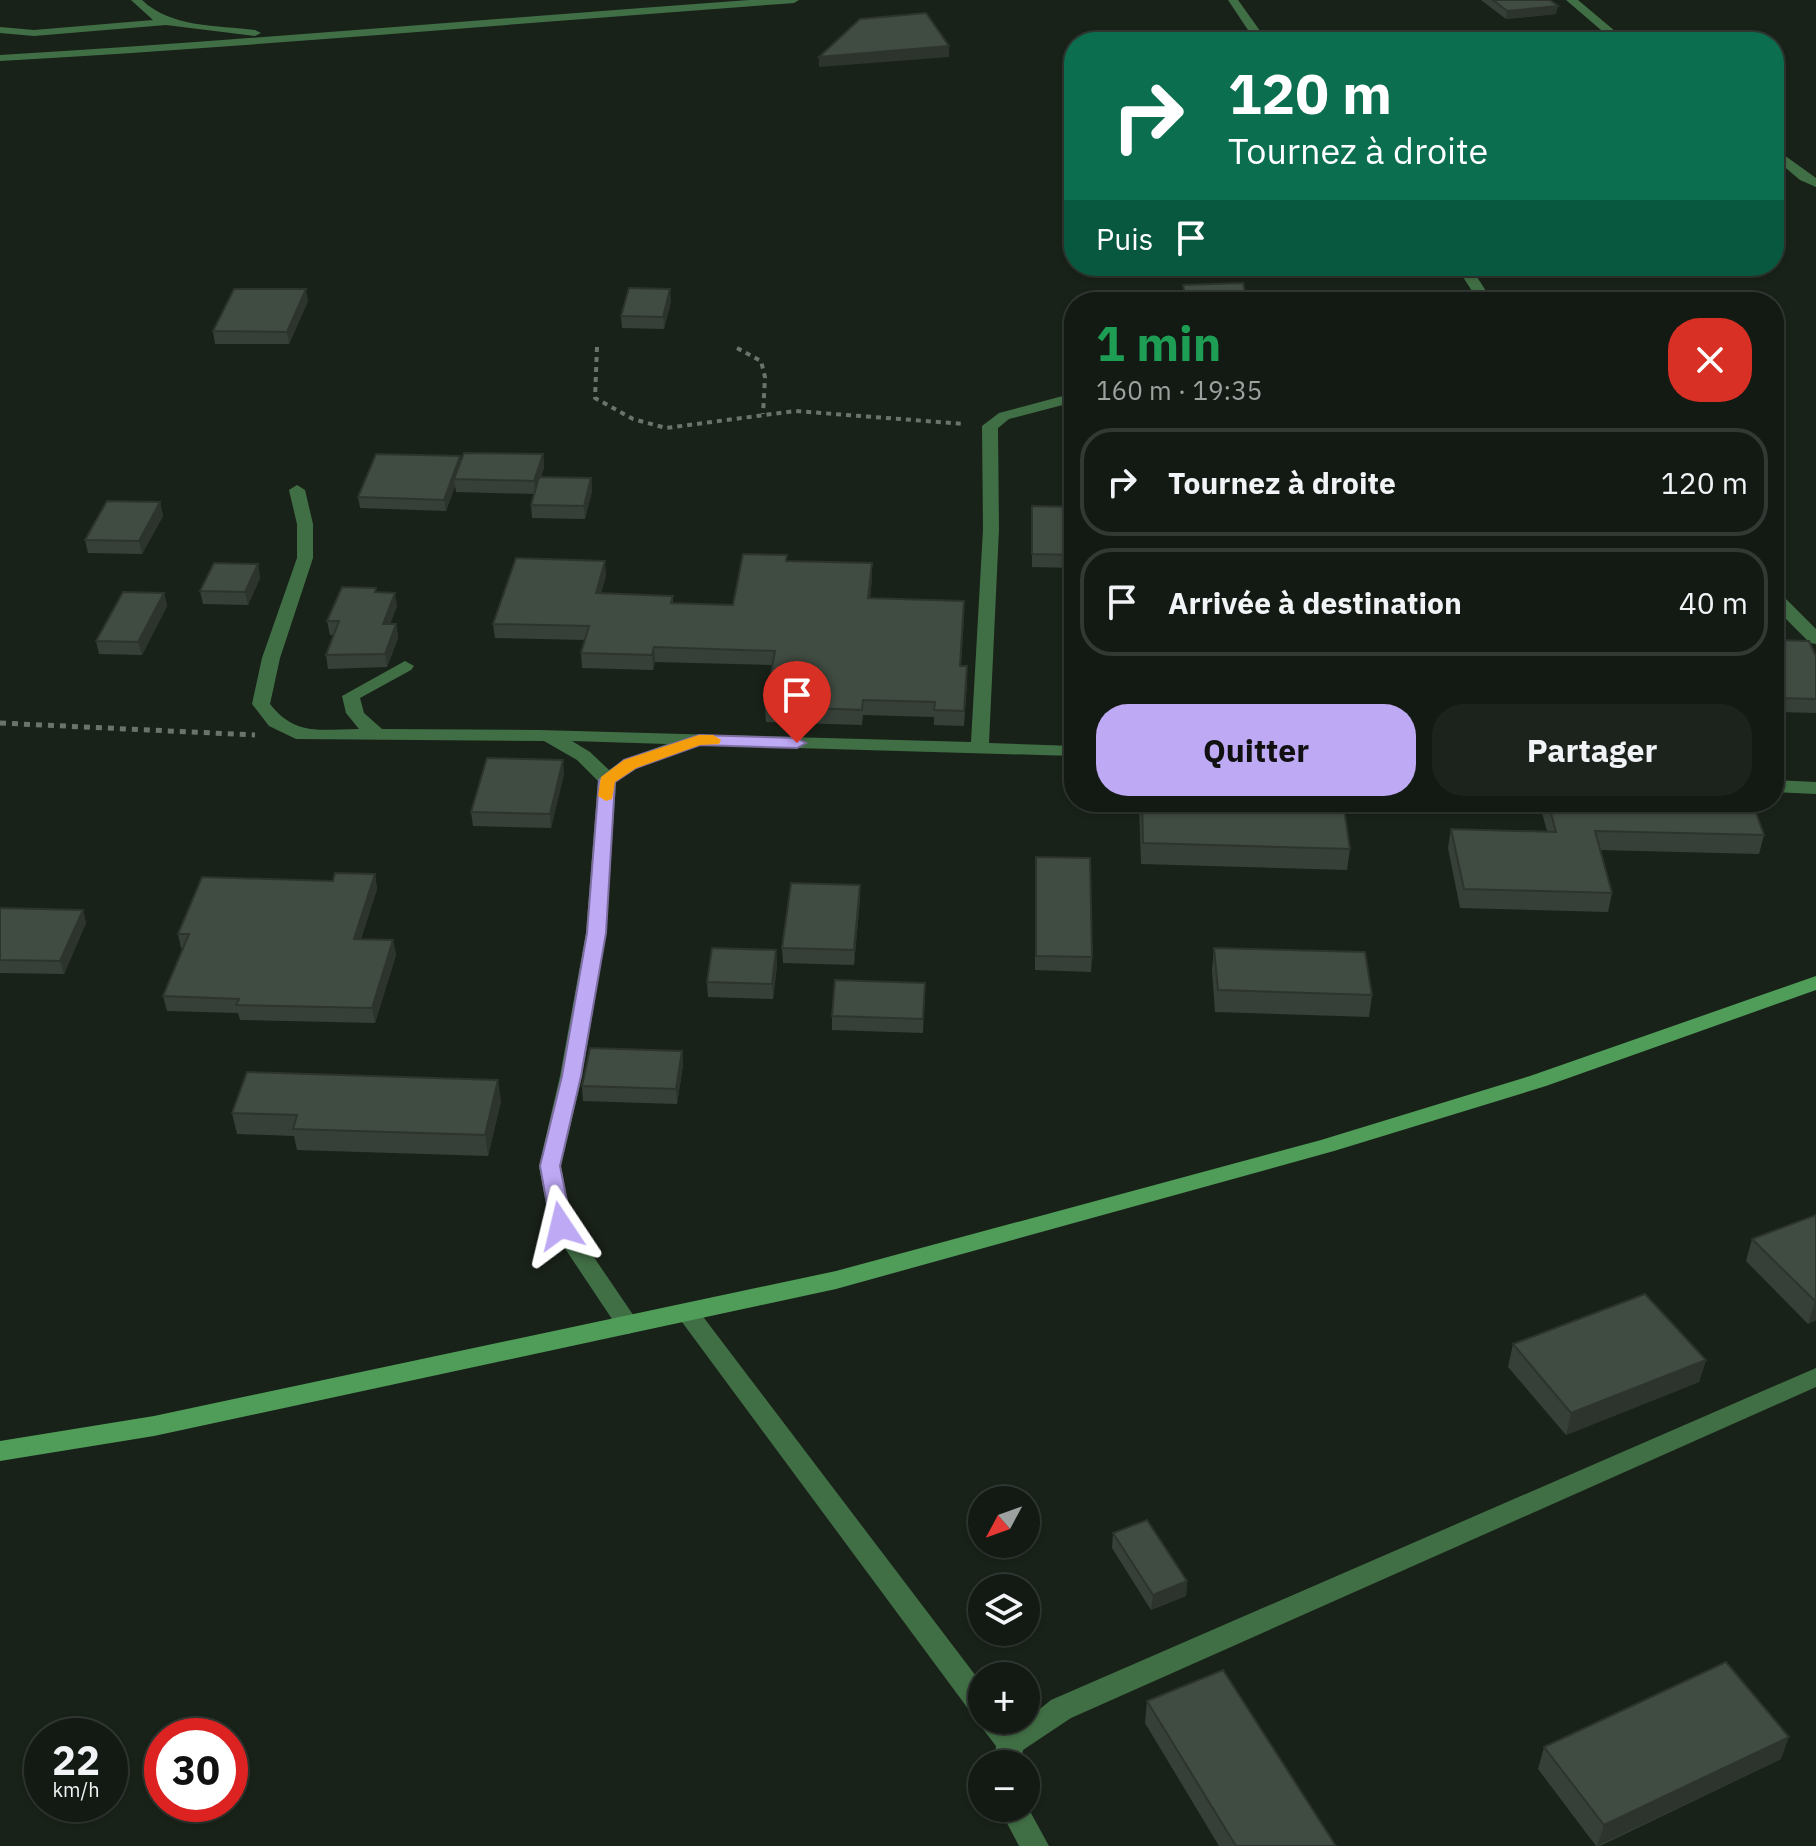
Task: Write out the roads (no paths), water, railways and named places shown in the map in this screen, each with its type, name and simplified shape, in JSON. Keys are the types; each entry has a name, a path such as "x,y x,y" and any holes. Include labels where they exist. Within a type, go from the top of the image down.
{"main road":[{"path":"0,1451 154,1426 836,1280 1326,1146 1538,1081 1816,983"}],"street":[{"path":"136,0 149,13 166,22"},
{"path":"0,58 794,0"},
{"path":"1233,0 1255,32"},
{"path":"1571,0 1610,32"},
{"path":"0,30 34,33 166,22 303,37"},
{"path":"158,48 207,28"},
{"path":"1784,160 1816,183"},
{"path":"980,748 991,529 990,426 1004,416 1064,400"},
{"path":"297,490 305,524 305,558 271,658 261,704 275,722 296,734 539,735 1064,751"},
{"path":"1784,607 1816,639"},
{"path":"377,734 356,718 350,706 351,696 405,666"},
{"path":"539,735 570,745 592,762 607,780 596,933 571,1076 550,1166 561,1226 628,1325"},
{"path":"607,780 630,764 699,740"},
{"path":"1784,786 1816,788"},
{"path":"687,1312 968,1686"},
{"path":"1003,1742 1061,1709 1816,1377"},
{"path":"1021,1822 1034,1846"}]}
